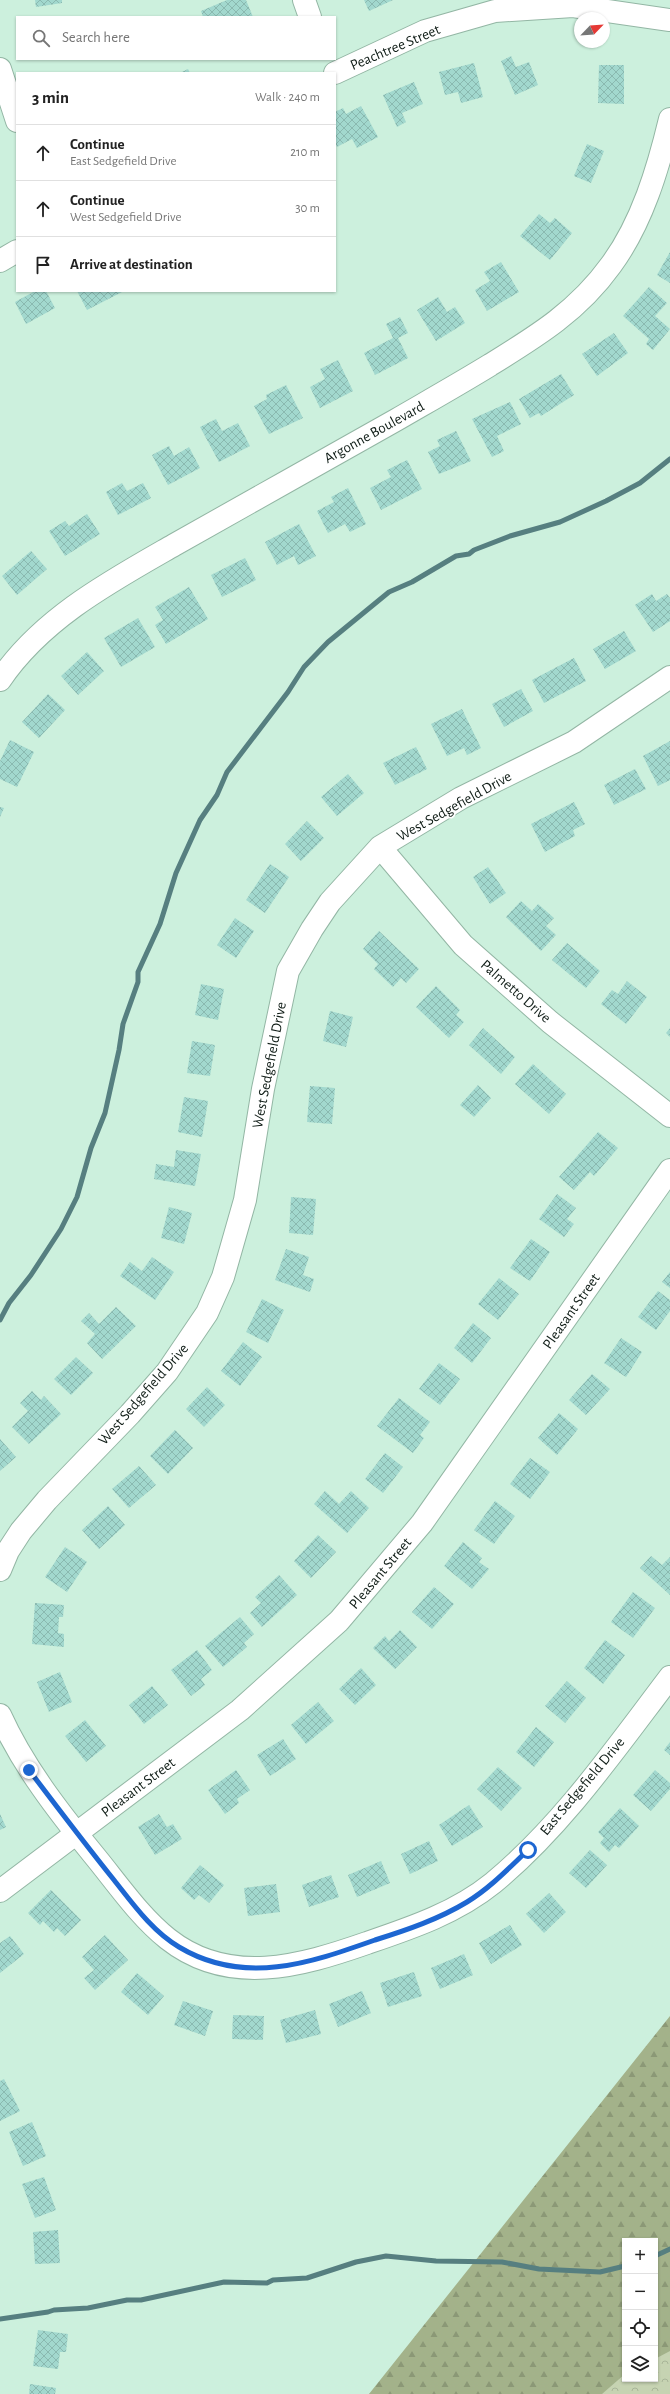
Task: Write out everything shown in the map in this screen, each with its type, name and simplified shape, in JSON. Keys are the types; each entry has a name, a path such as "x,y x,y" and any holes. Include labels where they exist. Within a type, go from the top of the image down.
{"street":[{"path":"304,0 310,16"},
{"name":"Peachtree Street","path":"334,68 425,31 495,11 573,6 670,20"},
{"path":"0,69 16,118"},
{"name":"Argonne Boulevard","path":"0,680 23,652 51,624 82,600 144,562 442,393 538,336 564,318 587,295 602,277 628,237 661,155 670,119"},
{"path":"0,261 16,253"},
{"name":"West Sedgefield Drive","path":"0,1570 8,1551 21,1531 47,1500 130,1414 162,1378 190,1340 207,1313 223,1276 245,1200 263,1089 288,971 312,929 330,902 380,847 462,798 574,742 670,678"},
{"name":"Palmetto Drive","path":"380,847 463,945 550,1022 670,1116"},
{"name":"Pleasant Street","path":"0,1891 240,1710 339,1621 422,1523 670,1170"},
{"name":"East Sedgefield Drive","path":"77,1834 143,1916 178,1947 200,1957 230,1966 264,1969 295,1966 417,1926 467,1902 493,1883 528,1850 566,1809 670,1677"},
{"path":"0,1715 29,1770 77,1834"}],"green space":[{"path":"670,2016 670,2394 369,2394"},
{"path":"670,2351 670,2394 602,2394 622,2377 622,2382 658,2382 658,2357"}],"building":[{"path":"35,0 62,0 62,3 36,7"},
{"path":"227,0 246,0 253,16 203,16 201,11"},
{"path":"364,0 393,0 369,11"},
{"path":"511,56 516,67 529,62 538,85 515,95 501,61"},
{"path":"474,63 483,97 461,103 458,92 445,95 439,72"},
{"path":"599,65 624,65 624,104 598,103"},
{"path":"188,69 190,72 182,72"},
{"path":"414,82 423,104 402,113 406,122 397,127 383,95"},
{"path":"361,106 378,137 357,148 352,139 337,147 336,112 343,108 346,114"},
{"path":"587,144 604,151 591,183 574,176"},
{"path":"539,214 550,223 555,218 572,233 550,260 520,236"},
{"path":"670,252 670,283 657,275"},
{"path":"501,262 519,292 487,311 475,290 490,281 484,272"},
{"path":"649,287 667,303 655,316 670,329 653,350 646,344 649,339 623,316"},
{"path":"33,292 47,292 55,308 26,324 15,302"},
{"path":"78,292 122,292 87,310"},
{"path":"438,297 447,312 455,307 465,323 436,341 417,310"},
{"path":"400,317 408,333 398,338 408,358 375,375 364,353 393,338 386,324"},
{"path":"614,333 628,353 597,376 582,354"},
{"path":"338,360 353,391 320,408 310,387 325,379 320,369"},
{"path":"561,374 574,395 541,416 539,413 530,418 519,399"},
{"path":"286,385 303,418 269,434 254,406 267,399 266,395"},
{"path":"510,402 521,424 497,436 504,451 492,457 472,419"},
{"path":"216,419 222,431 238,423 250,446 219,462 200,427"},
{"path":"456,431 471,461 439,474 428,452 440,446 437,440"},
{"path":"169,446 174,456 189,447 200,468 168,485 152,455"},
{"path":"407,460 422,489 381,510 370,488 391,477 387,470"},
{"path":"122,483 127,491 143,483 151,498 118,515 106,492"},
{"path":"348,488 366,524 350,532 345,524 328,533 317,511 334,502 331,497"},
{"path":"87,514 100,534 65,556 49,531 65,521 69,526"},
{"path":"299,524 316,556 298,565 294,556 277,565 265,542"},
{"path":"31,551 47,569 17,595 2,576"},
{"path":"245,558 256,580 222,597 211,575"},
{"path":"189,587 208,619 166,644 155,625 163,620 155,607"},
{"path":"652,594 656,601 667,594 670,598 670,621 653,632 635,605"},
{"path":"138,618 155,647 121,667 104,638"},
{"path":"624,631 636,651 605,669 593,649"},
{"path":"87,652 104,671 78,695 61,676"},
{"path":"574,658 586,681 544,703 532,680"},
{"path":"521,689 533,711 504,727 492,704"},
{"path":"48,694 65,710 39,738 22,722"},
{"path":"462,709 481,748 467,755 464,748 447,756 431,724"},
{"path":"10,740 34,752 17,787 0,779 0,761"},
{"path":"670,741 670,780 658,786 643,756"},
{"path":"416,747 427,769 395,785 383,763"},
{"path":"635,769 646,789 614,805 604,785"},
{"path":"348,774 364,793 337,816 321,797"},
{"path":"574,802 585,824 573,830 575,836 545,852 531,824"},
{"path":"0,807 4,808 0,817"},
{"path":"307,821 324,838 301,861 285,844"},
{"path":"270,864 289,877 265,913 246,900"},
{"path":"488,867 506,893 490,904 473,877"},
{"path":"521,901 532,911 538,904 554,918 546,926 556,935 541,951 506,917"},
{"path":"235,918 254,931 236,958 217,945"},
{"path":"379,931 419,969 406,983 401,978 393,987 374,969 378,964 363,949"},
{"path":"567,943 600,971 586,988 552,960"},
{"path":"627,981 647,997 626,1024 601,1004 612,990 618,994"},
{"path":"201,984 224,989 218,1020 195,1015"},
{"path":"436,986 460,1010 456,1015 464,1022 449,1038 416,1007"},
{"path":"330,1011 353,1017 346,1047 323,1041"},
{"path":"483,1028 515,1057 501,1074 469,1045"},
{"path":"670,1028 670,1037 666,1033"},
{"path":"192,1041 215,1045 210,1076 187,1073"},
{"path":"533,1064 566,1094 549,1114 515,1084"},
{"path":"478,1085 491,1098 474,1117 460,1105"},
{"path":"310,1086 335,1088 332,1124 307,1122"},
{"path":"184,1097 208,1101 202,1137 178,1132"},
{"path":"598,1132 618,1148 594,1176 590,1172 574,1190 559,1177"},
{"path":"176,1150 201,1154 195,1186 154,1179 156,1164 174,1167"},
{"path":"557,1194 576,1208 567,1219 574,1224 564,1237 539,1219"},
{"path":"291,1197 316,1199 313,1235 289,1233"},
{"path":"169,1207 192,1213 184,1244 161,1238"},
{"path":"531,1239 550,1252 530,1281 510,1268"},
{"path":"286,1249 309,1257 303,1275 314,1279 310,1292 275,1280"},
{"path":"152,1257 174,1272 155,1300 120,1276 130,1262 142,1271"},
{"path":"670,1272 670,1288 662,1282"},
{"path":"499,1278 519,1294 498,1320 478,1304"},
{"path":"658,1291 670,1300 670,1311 656,1330 638,1317"},
{"path":"262,1299 284,1310 268,1343 246,1332"},
{"path":"116,1307 136,1326 102,1359 87,1343 95,1334 81,1321 89,1313 99,1324"},
{"path":"473,1323 491,1338 472,1363 454,1348"},
{"path":"621,1338 642,1352 626,1377 604,1363"},
{"path":"243,1342 262,1357 240,1386 221,1371"},
{"path":"76,1357 93,1373 71,1395 54,1379"},
{"path":"439,1363 460,1379 440,1405 419,1389"},
{"path":"592,1374 610,1389 586,1415 569,1400"},
{"path":"207,1387 225,1405 204,1427 186,1409"},
{"path":"32,1391 41,1400 44,1396 61,1414 29,1444 12,1427 28,1411 20,1403"},
{"path":"399,1398 430,1422 420,1435 424,1438 413,1453 377,1426"},
{"path":"559,1413 578,1429 557,1455 538,1438"},
{"path":"175,1430 193,1448 168,1474 150,1456"},
{"path":"0,1439 16,1457 0,1471"},
{"path":"385,1453 403,1467 383,1493 365,1479"},
{"path":"530,1458 550,1472 530,1499 510,1484"},
{"path":"139,1466 156,1485 129,1508 112,1489"},
{"path":"325,1491 339,1504 351,1491 369,1508 347,1533 314,1504"},
{"path":"495,1501 515,1516 494,1544 474,1530"},
{"path":"108,1506 125,1525 99,1549 82,1530"},
{"path":"318,1535 336,1552 311,1578 294,1561"},
{"path":"463,1542 482,1558 479,1562 489,1569 472,1589 444,1566"},
{"path":"65,1547 87,1562 67,1592 45,1577"},
{"path":"651,1556 662,1565 670,1557 670,1595 640,1568"},
{"path":"279,1575 297,1595 262,1627 250,1613 261,1603 255,1597"},
{"path":"434,1587 454,1604 432,1629 412,1612"},
{"path":"633,1592 655,1608 633,1638 611,1622"},
{"path":"35,1603 64,1605 63,1617 59,1617 58,1633 64,1634 64,1647 32,1644"},
{"path":"240,1617 254,1634 244,1643 247,1647 223,1667 205,1646"},
{"path":"400,1630 417,1647 395,1669 373,1648 385,1636 389,1641"},
{"path":"605,1640 625,1655 603,1684 584,1668"},
{"path":"197,1650 212,1670 201,1679 205,1685 191,1696 171,1670"},
{"path":"361,1668 376,1685 355,1705 339,1689"},
{"path":"60,1672 72,1702 49,1712 37,1682"},
{"path":"567,1681 586,1698 565,1723 545,1706"},
{"path":"152,1686 168,1705 144,1724 129,1705"},
{"path":"318,1702 334,1721 306,1744 291,1725"},
{"path":"85,1720 106,1746 86,1762 65,1736"},
{"path":"536,1727 554,1742 534,1767 516,1752"},
{"path":"283,1739 296,1759 270,1776 257,1755"},
{"path":"670,1742 670,1755 664,1750"},
{"path":"498,1767 522,1788 501,1811 477,1789"},
{"path":"236,1770 250,1790 237,1799 239,1803 225,1814 208,1790"},
{"path":"655,1770 670,1783 670,1789 651,1811 633,1795"},
{"path":"469,1805 483,1827 452,1846 439,1825"},
{"path":"620,1808 639,1826 619,1848 615,1845 609,1852 600,1843 604,1838 598,1832"},
{"path":"0,1814 6,1827 0,1830"},
{"path":"159,1814 167,1827 173,1824 182,1839 155,1855 138,1827"},
{"path":"429,1841 438,1861 410,1874 401,1854"},
{"path":"590,1850 607,1865 586,1888 569,1873"},
{"path":"381,1861 390,1883 357,1897 348,1875"},
{"path":"200,1865 224,1885 209,1903 199,1895 194,1900 181,1888"},
{"path":"331,1875 339,1897 309,1907 302,1885"},
{"path":"276,1884 280,1912 248,1916 244,1888"},
{"path":"51,1890 81,1920 65,1936 57,1928 54,1932 43,1921 40,1925 28,1913"},
{"path":"549,1893 566,1912 544,1933 526,1914"},
{"path":"510,1925 522,1945 491,1964 479,1943"},
{"path":"105,1935 128,1960 95,1990 84,1978 94,1970 82,1957"},
{"path":"10,1936 24,1954 0,1973 0,1943"},
{"path":"464,1954 473,1975 440,1989 431,1968"},
{"path":"414,1972 422,1996 388,2007 380,1983"},
{"path":"137,1973 164,1996 148,2015 121,1992"},
{"path":"362,1991 371,2013 338,2027 329,2004"},
{"path":"183,2001 213,2011 205,2036 174,2025"},
{"path":"315,2010 321,2034 286,2043 280,2020"},
{"path":"233,2015 264,2016 263,2040 232,2039"},
{"path":"4,2079 20,2111 0,2121 0,2081"},
{"path":"32,2122 46,2156 23,2166 9,2132"},
{"path":"44,2177 56,2210 35,2218 22,2184"},
{"path":"58,2230 60,2263 35,2264 33,2232"},
{"path":"38,2330 68,2334 66,2352 60,2352 58,2369 33,2366"},
{"path":"30,2384 56,2388 55,2394 29,2394"}],"waterway":[{"path":"0,1320 9,1303 31,1275 61,1229 77,1197 91,1148 105,1113 119,1050 123,1024 138,982 138,972 160,924 176,873 200,820 217,795 227,772 288,692 304,667 328,642 389,592 412,582 456,556 469,554 474,550 510,536 560,522 606,501 640,483 670,459"},
{"path":"658,2255 670,2249"},
{"path":"0,2319 54,2310 88,2308 127,2300 141,2300 224,2282 267,2283 273,2280 307,2278 356,2262 386,2256 436,2261 502,2262 539,2269 600,2272 622,2267"}],"route":[{"path":"29,1770 77,1834 143,1916 166,1938 178,1947 200,1957 224,1964 248,1968 272,1969 295,1966 342,1952 417,1926 447,1913 467,1902 493,1883 528,1850"}]}
